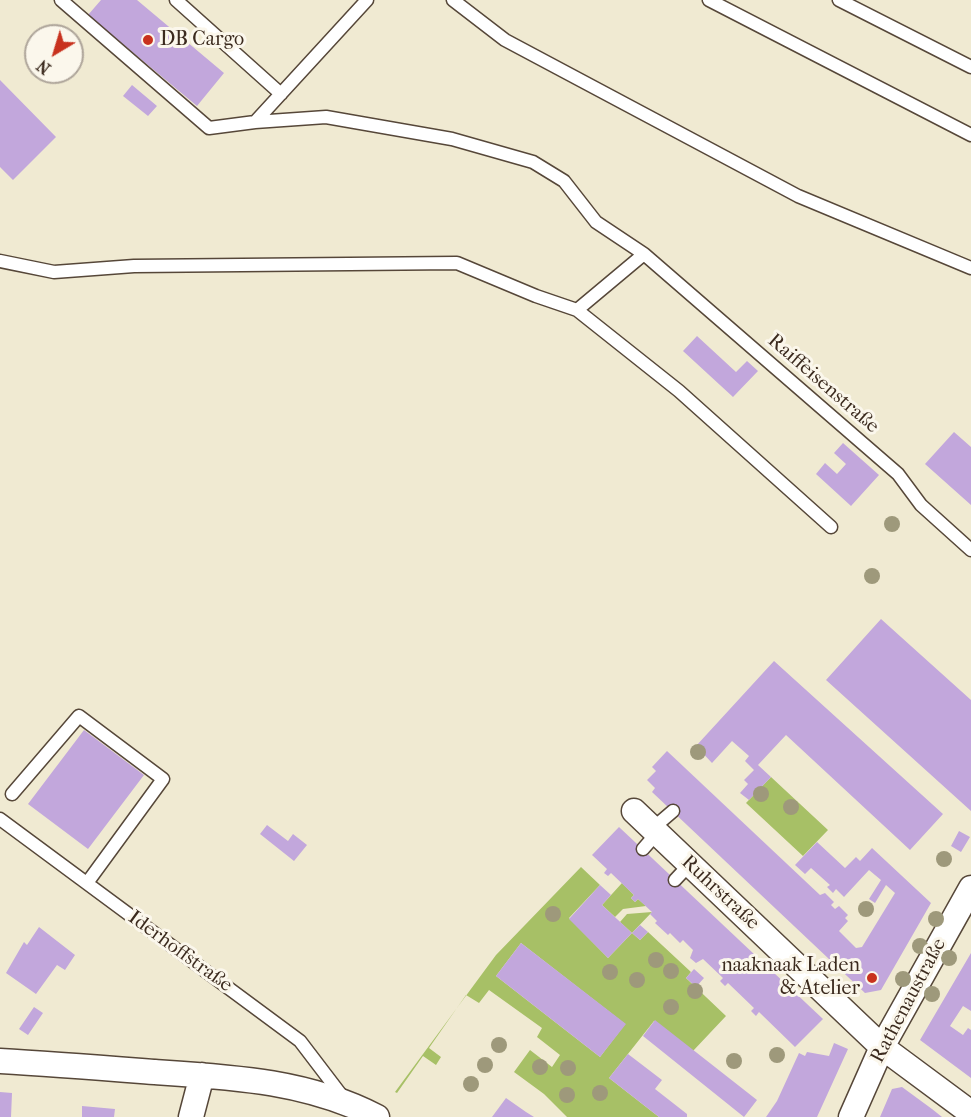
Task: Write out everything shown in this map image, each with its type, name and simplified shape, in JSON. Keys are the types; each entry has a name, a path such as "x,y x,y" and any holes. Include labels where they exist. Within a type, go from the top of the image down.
{"street":[{"name":"Ruhrstraße","path":"634,811 651,837 682,872 882,1047 971,1113"},
{"name":"Rathenaustraße","path":"851,1117 882,1047 971,888"},
{"name":"Iderhoffstraße","path":"0,1061 202,1075 298,1087 345,1101 377,1117"},
{"path":"191,1117 202,1075"}],"lane":[{"name":"Raiffeisenstraße","path":"61,0 208,128 326,117 452,139 533,162 564,181 596,222 644,255 898,474 921,505 971,550"},
{"path":"176,0 281,94"},
{"path":"255,122 366,0"},
{"path":"453,0 506,40 798,196 971,268"},
{"path":"709,0 971,135"},
{"path":"839,0 971,67"},
{"path":"577,310 644,255"},
{"path":"0,261 54,272 134,266 457,263 536,296 577,310 679,391 831,527"},
{"path":"12,794 79,716 164,779 87,883"},
{"path":"651,837 673,811"},
{"name":"Iderhoffstraße","path":"0,819 300,1041 345,1101"}],"green space":[{"path":"771,777 828,830 803,856 746,803"},
{"path":"581,867 600,885 569,918 608,958 632,933 640,940 648,932 691,972 686,978 726,1016 693,1051 654,1021 609,1078 659,1117 567,1117 544,1094 514,1072 530,1050 552,1067 560,1055 537,1037 542,1028 489,990 479,1003 466,995 496,955","holes":["521,943 625,1024 600,1057 496,976"]},
{"path":"622,883 634,895 631,898 635,902 638,899 646,906 623,909 615,917 602,905"},
{"path":"652,912 632,933 620,922 627,914"},
{"path":"457,1008 429,1048 441,1057 436,1065 423,1056 397,1093 395,1092"}],"building":[{"path":"101,0 137,0 224,73 197,106 88,15"},
{"path":"0,80 56,137 13,180 0,167"},
{"path":"132,85 157,106 148,116 123,96"},
{"path":"697,336 736,372 747,361 758,371 733,397 683,351"},
{"path":"954,432 971,447 971,505 925,464"},
{"path":"843,443 879,475 851,506 816,474 825,463 837,474 846,464 834,453"},
{"path":"881,619 971,700 971,811 826,680"},
{"path":"774,661 943,814 910,850 786,735 758,765 771,777 749,800 740,793 748,784 744,780 754,770 745,761 749,756 732,741 712,763 696,746"},
{"path":"84,730 144,775 88,849 28,804"},
{"path":"667,751 820,895 825,893 834,902 831,905 835,909 839,906 848,915 845,918 848,921 839,931 856,948 862,947 895,893 886,885 875,903 869,899 881,880 869,870 844,897 836,889 833,893 827,887 830,885 811,868 805,874 795,865 817,842 845,868 856,857 860,861 872,848 931,903 881,990 865,993 652,792 655,788 647,780 656,771 652,767"},
{"path":"267,825 288,841 293,834 307,845 294,861 260,834"},
{"path":"619,827 823,1019 795,1047 759,1012 756,1016 751,1011 754,1008 728,983 725,986 720,981 723,978 703,959 696,963 690,958 693,950 683,940 680,943 670,933 668,935 655,923 657,921 650,914 652,912 638,899 635,902 631,898 634,895 611,873 608,876 604,873 607,869 592,855"},
{"path":"959,831 970,837 961,852 951,846"},
{"path":"600,885 611,895 602,905 632,933 608,958 569,919"},
{"path":"640,925 648,932 640,940 632,933"},
{"path":"39,927 75,955 65,970 57,965 36,994 6,973 24,942 27,945"},
{"path":"521,943 626,1024 600,1057 496,976"},
{"path":"971,953 971,1011 963,1006 950,1026 963,1035 968,1028 971,1030 971,1078 920,1040"},
{"path":"694,969 704,978 696,987 686,978"},
{"path":"34,1007 43,1013 28,1035 19,1029"},
{"path":"655,1020 757,1100 744,1117 643,1036"},
{"path":"834,1043 848,1049 817,1117 766,1117 777,1101 799,1053 805,1056 807,1052 829,1056"},
{"path":"628,1054 662,1080 655,1089 687,1114 687,1117 659,1117 609,1078"},
{"path":"902,1087 942,1117 880,1117 892,1089"},
{"path":"0,1092 12,1093 11,1117 0,1117"},
{"path":"506,1098 526,1112 534,1117 492,1117"},
{"path":"82,1106 115,1109 114,1117 82,1117"}],"place":[{"name":"DB Cargo","path":"148,40"},
{"name":"naaknaak Laden & Atelier","path":"872,978"}]}
